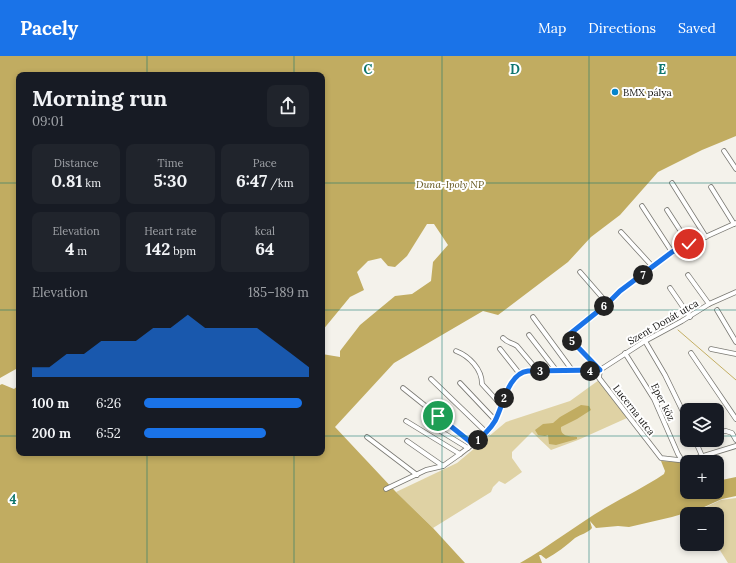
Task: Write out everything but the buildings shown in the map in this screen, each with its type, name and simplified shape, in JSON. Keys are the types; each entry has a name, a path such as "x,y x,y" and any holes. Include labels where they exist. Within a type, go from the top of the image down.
{"street":[{"path":"724,151 736,169"},
{"path":"672,183 706,237"},
{"path":"600,370 571,340 570,335 573,330 607,304 620,291 672,252 735,223 711,187"},
{"path":"642,206 672,252"},
{"path":"667,210 689,244"},
{"path":"622,232 653,267"},
{"path":"580,272 607,304"},
{"path":"688,275 709,304"},
{"path":"670,288 690,317"},
{"name":"Szent Donát utca","path":"600,370 625,353 690,317 709,304 736,292"},
{"path":"717,310 736,342"},
{"path":"533,317 572,370"},
{"path":"529,335 556,370"},
{"path":"503,338 507,342 515,344 538,371"},
{"path":"645,341 665,375 680,406"},
{"path":"500,349 520,373"},
{"path":"711,349 736,354"},
{"path":"456,351 466,355 482,375 482,384 502,406"},
{"name":"Eper köz","path":"625,353 654,399 680,456"},
{"path":"691,353 736,419"},
{"path":"386,489 426,470 443,466 487,433 502,406 505,396 512,383 520,373 528,371 600,370"},
{"name":"Lucerna utca","path":"600,370 599,378 661,458 680,460"},
{"path":"431,379 487,433"},
{"path":"460,383 495,420"},
{"path":"403,388 473,444"},
{"path":"406,421 460,454"},
{"path":"437,429 468,448"},
{"path":"724,431 732,433 736,440"},
{"path":"367,437 417,475"},
{"path":"407,441 443,466"},
{"path":"705,455 736,446"}],"shaded area":[{"path":"599,380 627,418 578,440 551,450 532,432 512,452 512,458 522,472 505,484 499,481 493,487 491,492 433,528 396,492 457,463 506,422 570,401"},
{"path":"736,498 736,563 728,563 720,551 724,551 724,507 706,507 721,500"}],"green space":[{"name":"Duna-Ipoly NP","path":"0,56 736,56 736,136 702,150 658,172 620,215 591,237 568,262 498,315 483,311 394,363 335,427 465,563 0,563 0,385 2,384 14,389 16,387 16,456 325,456 325,354 340,357 340,351 360,325 395,296 412,294 431,281 433,262 448,245 434,224 427,224 407,256 395,267 388,266 381,258 368,261 357,272 364,290 350,297 325,327 325,72 16,72 16,369 0,378"},
{"path":"581,405 589,406 591,410 561,427 562,433 577,437 577,439 556,445 549,444 548,435 538,435 535,430 543,424 553,423 560,417"},
{"path":"661,461 680,462 680,499 722,499 704,507 680,507 680,515 629,527 618,526 596,528 590,521 592,528 590,530 575,538 558,552 546,559 539,555 542,563 520,563 594,515 650,483 664,474 665,471"},
{"path":"736,477 736,496 724,499 724,480"}],"waterway":[{"path":"678,330 736,380"}],"place":[{"name":"BMX pálya","path":"615,92"}],"route":[{"path":"438,416 473,444 487,433 495,420 512,383 516,376 520,373 524,371 600,370 571,340 570,335 573,330 607,304 620,291 672,252 689,244"}]}
